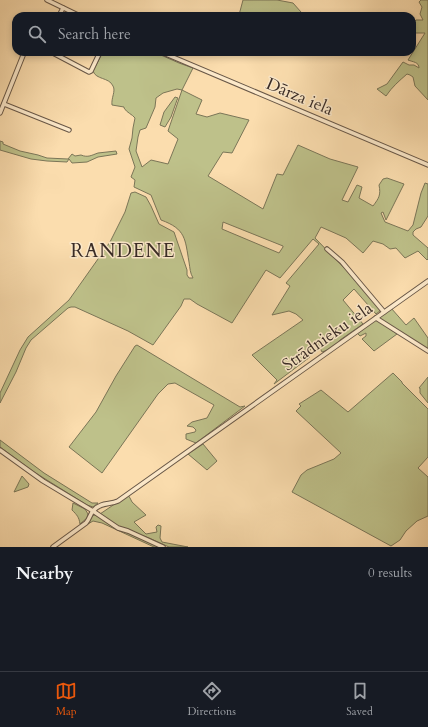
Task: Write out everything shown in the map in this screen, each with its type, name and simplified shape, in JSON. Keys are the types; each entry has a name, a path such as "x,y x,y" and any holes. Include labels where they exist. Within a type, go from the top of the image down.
{"street":[{"path":"47,0 72,12"},
{"path":"61,12 63,8"},
{"path":"0,113 23,56"},
{"path":"59,56 89,72 91,71 98,56"},
{"name":"Dārza iela","path":"171,56 428,164"},
{"path":"4,104 69,130"},
{"path":"327,249 342,262 384,312"},
{"name":"Strādnieku iela","path":"92,510 102,504 114,503 118,501 428,281"},
{"path":"376,318 428,351"},
{"path":"0,450 43,481 92,510 118,528 163,547"},
{"path":"53,547 86,523 92,510"}],"green space":[{"path":"243,0 277,0 293,3 301,12 240,12"},
{"path":"421,0 428,0 428,100 415,86 413,77 407,74 386,96 377,89 387,84 403,62 419,68 417,63 408,60 411,56 416,56 416,47 425,33 416,33 416,20 423,20 420,14 422,7 419,2"},
{"path":"101,56 163,56 193,68 182,90 202,100 196,114 207,117 220,113 249,120 232,153 223,152 208,176 263,209 277,174 283,175 298,145 330,159 358,167 342,200 348,202 357,185 362,187 359,198 373,206 379,196 379,185 383,179 387,178 404,184 386,220 383,212 381,213 385,222 408,231 413,225 425,183 428,184 428,216 421,227 413,232 413,235 428,248 428,259 427,260 418,251 405,258 396,248 390,249 383,244 373,241 363,253 346,238 321,227 315,238 347,271 381,310 376,314 354,289 343,300 363,324 330,349 322,352 317,342 307,354 310,357 274,384 277,380 252,355 303,320 296,314 289,311 272,315 290,286 286,283 319,244 313,239 280,278 266,270 232,323 190,299 184,299 181,306 153,345 128,331 75,307 68,308 31,340 0,403 0,393 20,350 28,337 69,300 110,242 125,212 131,193 135,192 146,197 159,224 174,232 187,270 187,275 189,278 193,278 185,241 180,231 169,223 161,220 151,195 134,187 135,180 131,177 135,167 129,149 135,118 124,107 112,105 114,90 113,86 109,81 95,74 93,71","holes":["177,89 182,90 168,131 178,139 168,164 151,160 142,167 136,151 138,137 140,130 146,128 155,107 156,98 163,93","223,222 283,246 279,253 222,229"]},
{"path":"175,97 178,98 171,117 165,127 160,125 164,112"},
{"path":"0,141 3,142 3,144 20,151 47,158 68,159 72,154 75,156 88,156 116,151 117,154 98,157 87,162 72,163 69,159 67,162 47,161 31,159 0,150"},
{"path":"391,308 406,325 414,318 428,338 428,350 380,319 381,316"},
{"path":"375,320 397,334 374,351 362,339 366,336 366,333 360,336 357,333"},
{"path":"137,345 240,407 245,406 196,443 186,439 186,434 195,432 196,430 193,427 187,426 192,422 207,418 214,405 175,383 168,384 158,394 102,473 69,447 96,412 116,376"},
{"path":"393,373 428,409 428,457 418,468 428,477 428,516 417,521 406,531 400,540 391,546 292,492 301,475 307,470 334,459 341,453 296,411 301,406 299,404 321,390 348,412"},
{"path":"428,377 428,403 420,393 419,388"},
{"path":"0,440 44,473 92,503 98,503 93,507 87,505 34,472 0,447"},
{"path":"203,444 217,461 207,470 188,454"},
{"path":"22,476 29,484 28,487 14,492"},
{"path":"128,495 132,502 146,515 134,522 146,534 157,532 156,527 158,525 161,526 160,538 162,542 188,547 169,547 119,527 100,514"},
{"path":"73,503 85,509 88,514 87,518 80,524 78,516 72,510"},
{"path":"94,515 98,516 114,527 160,547 154,547 102,523 93,521 88,524 91,517"}],"district":[{"name":"RANDENE","path":"123,250"}]}
